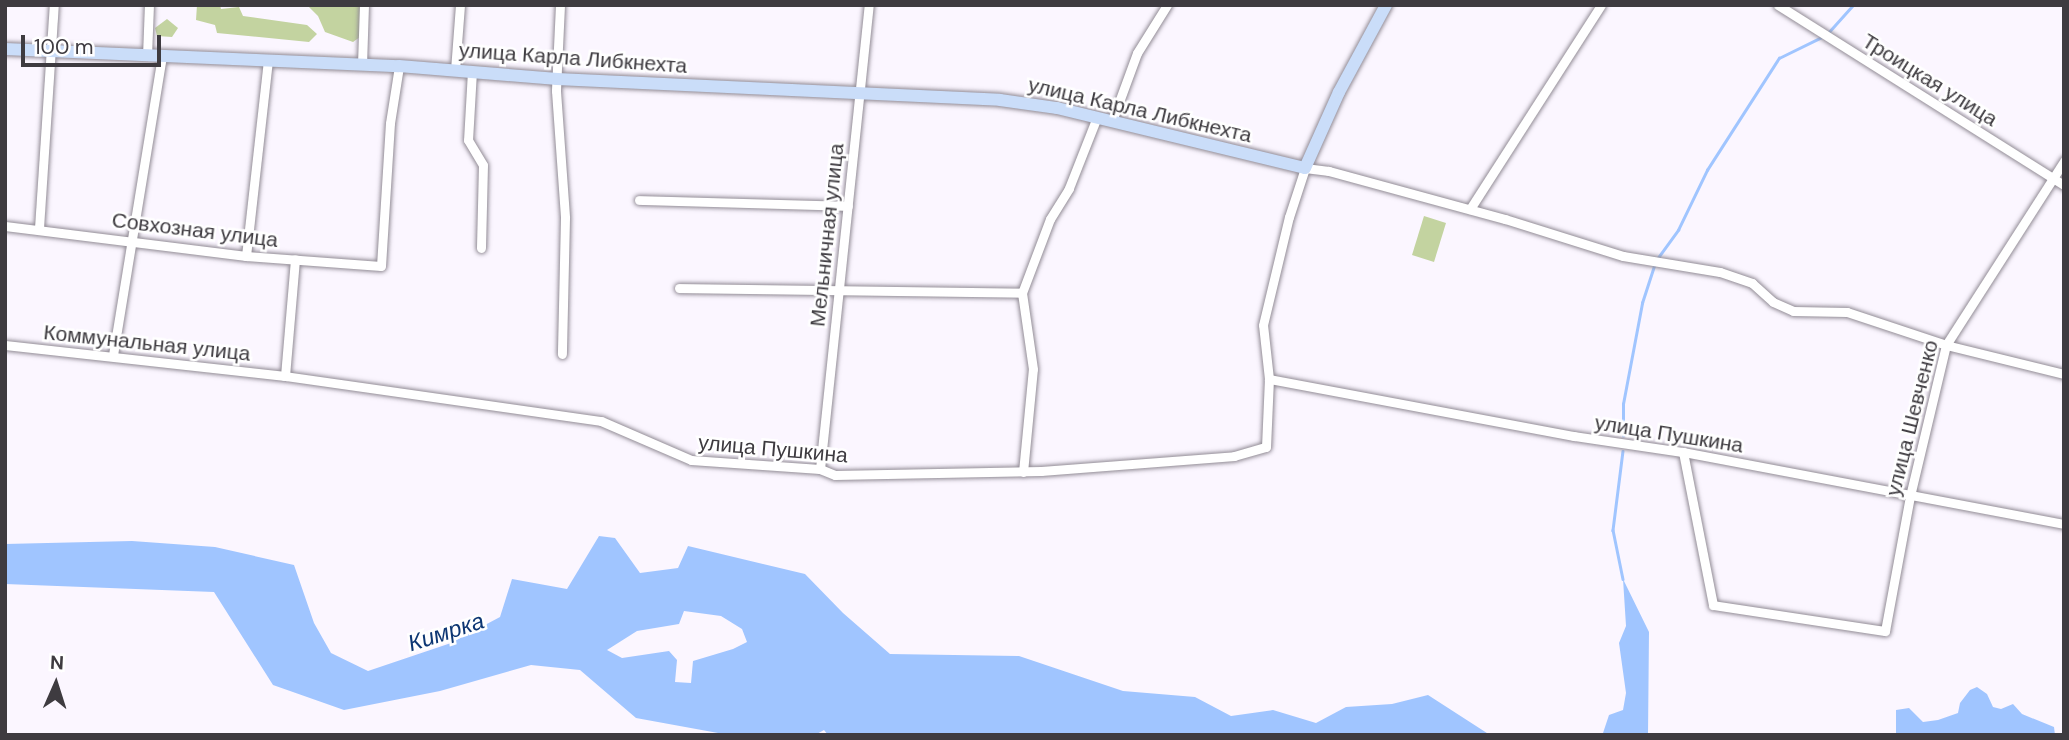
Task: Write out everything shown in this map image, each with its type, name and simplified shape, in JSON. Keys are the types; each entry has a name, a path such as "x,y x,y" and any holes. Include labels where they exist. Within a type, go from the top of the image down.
{"street":[{"path":"39,228 54,5"},
{"path":"147,56 149,5"},
{"path":"362,65 363,5"},
{"path":"455,69 460,5"},
{"path":"560,5 557,79 565,218 562,354"},
{"name":"Мельничная улица","path":"820,469 869,5"},
{"path":"1112,121 1137,53 1167,5"},
{"path":"1269,379 1263,325 1289,217 1305,168 1339,92 1386,5"},
{"path":"1470,209 1601,5"},
{"name":"Троицкая улица","path":"1778,5 2064,185"},
{"name":"улица Карла Либкнехта","path":"5,49 399,66 557,79 1000,100 1097,117 1305,168 1329,171 1470,209 1623,256 1720,272 1752,283 1773,302 1793,311 1847,312 1946,345 2064,374"},
{"path":"113,355 162,57"},
{"path":"246,256 268,61"},
{"name":"Совхозная улица","path":"5,226 39,228 246,256 381,266 390,124 399,66"},
{"path":"472,71 468,141 483,165 481,248"},
{"path":"1023,472 1033,369 1022,293 1050,219 1069,188 1097,117"},
{"name":"улица Шевченко","path":"1683,452 1713,605 1885,631 1910,496 1946,345 2064,162"},
{"path":"639,200 848,206"},
{"path":"285,376 295,259"},
{"path":"680,288 1022,293"},
{"name":"Коммунальная улица","path":"5,345 285,376"},
{"name":"улица Пушкина","path":"285,376 601,421 691,460 820,469 835,474 1023,472 1234,456 1266,446 1269,379 1574,436 1683,452 2064,524"}],"green space":[{"path":"197,5 220,5 221,9 239,7 243,16 307,25 317,34 309,42 217,33 215,25 196,20"},
{"path":"307,5 360,5 360,37 353,42 325,32 318,16"},
{"path":"167,19 178,28 172,37 157,36 155,28"},
{"path":"1424,216 1446,223 1434,262 1412,255"}],"water":[{"path":"599,536 615,538 640,573 678,568 688,546 805,574 843,613 890,654 1019,656 1123,691 1195,697 1231,716 1273,710 1316,723 1346,707 1392,704 1428,695 1490,735 828,735 824,730 815,735 729,735 636,718 580,670 531,665 440,691 344,710 273,685 214,592 5,584 5,544 132,541 215,547 294,565 314,623 331,653 368,671 451,643 500,617 512,579 567,589","holes":["684,611 721,616 742,629 747,642 693,661 691,683 675,682 677,660 669,651 622,658 607,650 637,631 679,624"]},
{"path":"1623,579 1649,632 1648,735 1603,733 1609,715 1623,710 1626,693 1619,643 1626,626"},
{"path":"1977,687 1987,694 1993,707 2001,709 2013,704 2022,714 2054,727 2055,735 1896,735 1896,710 1909,708 1923,722 1938,720 1958,713 1960,703 1970,690"}],"waterway":[{"path":"1827,34 1853,5"},
{"path":"1657,259 1678,230 1707,170 1779,58 1822,37"},
{"path":"1623,436 1623,404 1642,303 1654,265"},
{"path":"1623,451 1613,530 1623,579"}],"water label":[{"name":"Кимрка","path":"446,632"}]}
